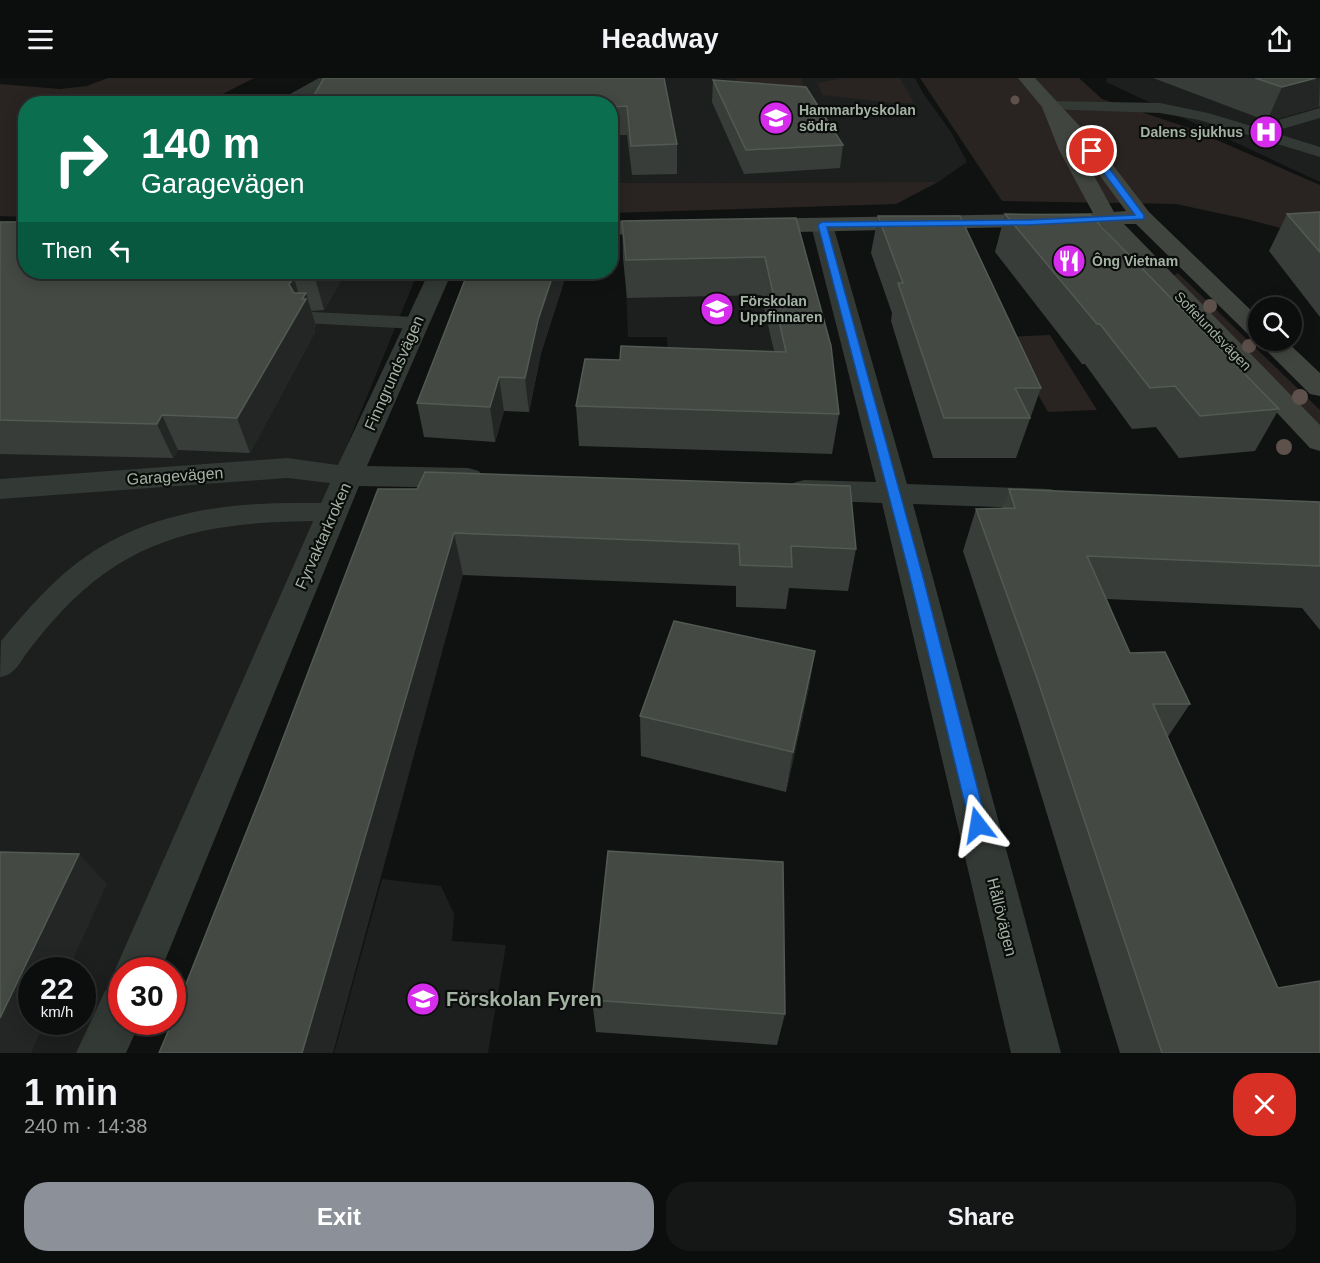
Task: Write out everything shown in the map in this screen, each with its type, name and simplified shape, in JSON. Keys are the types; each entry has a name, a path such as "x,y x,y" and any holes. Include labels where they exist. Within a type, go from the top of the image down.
{"street":[{"path":"296,96 332,78"},
{"name":"Sofielundsvägen","path":"1026,78 1092,151 1141,217 1248,320"},
{"name":"Sofielundsvägen","path":"1051,106 1069,150 1107,219 1320,441"},
{"path":"728,226 1141,217"},
{"name":"Hållövägen","path":"822,225 894,493 1036,1053"},
{"path":"618,228 681,227"},
{"name":"Finngrundsvägen","path":"350,476 415,323 437,279"},
{"path":"1281,351 1320,388"},
{"name":"Garagevägen","path":"0,489 287,468 350,476"},
{"name":"Fyrvaktarkroken","path":"144,957 189,857 209,802 350,476 492,479"},
{"path":"776,489 1081,500"},
{"path":"101,1053 109,1035"}],"lane":[{"path":"1051,106 1160,108 1202,116 1320,152"},
{"path":"1256,132 1320,113"},
{"path":"312,318 415,323"},
{"path":"0,665 21,636 62,592 112,553 144,537 183,525 253,513 333,512"}],"shaded area":[{"path":"108,78 254,78 219,96 18,96 18,217 0,216 0,84 60,89 87,86"},
{"name":"Hammarbyskolan södra","path":"599,78 915,78 951,132 967,162 938,182 618,183 618,96 607,96"},
{"path":"735,78 801,78 805,91 737,92"},
{"path":"843,78 900,78 914,103 822,95 818,83"},
{"path":"920,78 1079,78 1102,99 1189,128 1320,185 1320,238 1176,204 1002,201"},
{"name":"Dalens sjukhus","path":"1107,78 1320,78 1320,182 1106,82"},
{"path":"938,182 896,204 618,213 618,183"},
{"path":"0,250 18,265 18,279 415,279 137,957 108,957 108,1029 98,1053 0,1053"},
{"name":"Förskolan Uppfinnaren","path":"792,255 769,370 668,369 667,337 628,337 626,287 631,258"},
{"path":"1178,273 1248,341 1248,351 1259,351 1320,410 1320,428 1173,276"},
{"path":"1050,335 1097,410 1048,412 1005,337"},
{"name":"Förskolan Fyren","path":"382,879 441,886 454,914 452,941 506,945 488,1053 334,1053"}],"building":[{"path":"324,78 664,78 677,144 631,146 627,106 618,107 618,96 314,96"},
{"path":"1255,78 1316,78 1282,87"},
{"path":"713,80 806,87 843,145 746,150"},
{"path":"1320,212 1320,252 1287,214"},
{"path":"1005,214 1090,215 1279,409 1200,416 1175,386 1150,388 1100,324 1097,324"},
{"path":"878,216 960,216 1041,388 1015,388 1030,418 944,418 898,283 903,283"},
{"path":"796,218 831,346 839,414 576,406 585,359 620,360 621,346 786,352 765,257 626,260 622,221"},
{"path":"0,222 18,222 18,279 293,279 289,284 294,293 306,293 302,299 306,299 237,418 162,415 157,424 0,420"},
{"path":"465,279 552,279 538,320 525,378 499,377 490,407 417,403"},
{"path":"425,472 850,486 856,549 791,546 792,567 740,565 739,544 454,533 302,1053 159,1053 167,1035 186,1035 186,984 264,788 378,489 417,489"},
{"path":"1009,489 1320,502 1320,566 1087,556 1130,653 1165,652 1190,704 1153,704 1278,988 1320,981 1320,1053 1162,1053 1037,678 976,509 1015,508"},
{"path":"674,621 815,651 793,752 640,716"},
{"path":"608,851 783,862 785,1014 592,1000"},
{"path":"0,852 79,854 29,957 18,957 18,981 0,1018"}],"place":[{"name":"Hammarbyskolan södra","path":"776,118"},
{"name":"Dalens sjukhus","path":"1266,132"},
{"name":"Ông Vietnam","path":"1069,261"},
{"name":"Förskolan Uppfinnaren","path":"717,309"},
{"name":"Förskolan Fyren","path":"423,999"}],"route":[{"path":"978,825 916,573 822,225 1028,222 1141,217 1092,151"}]}
